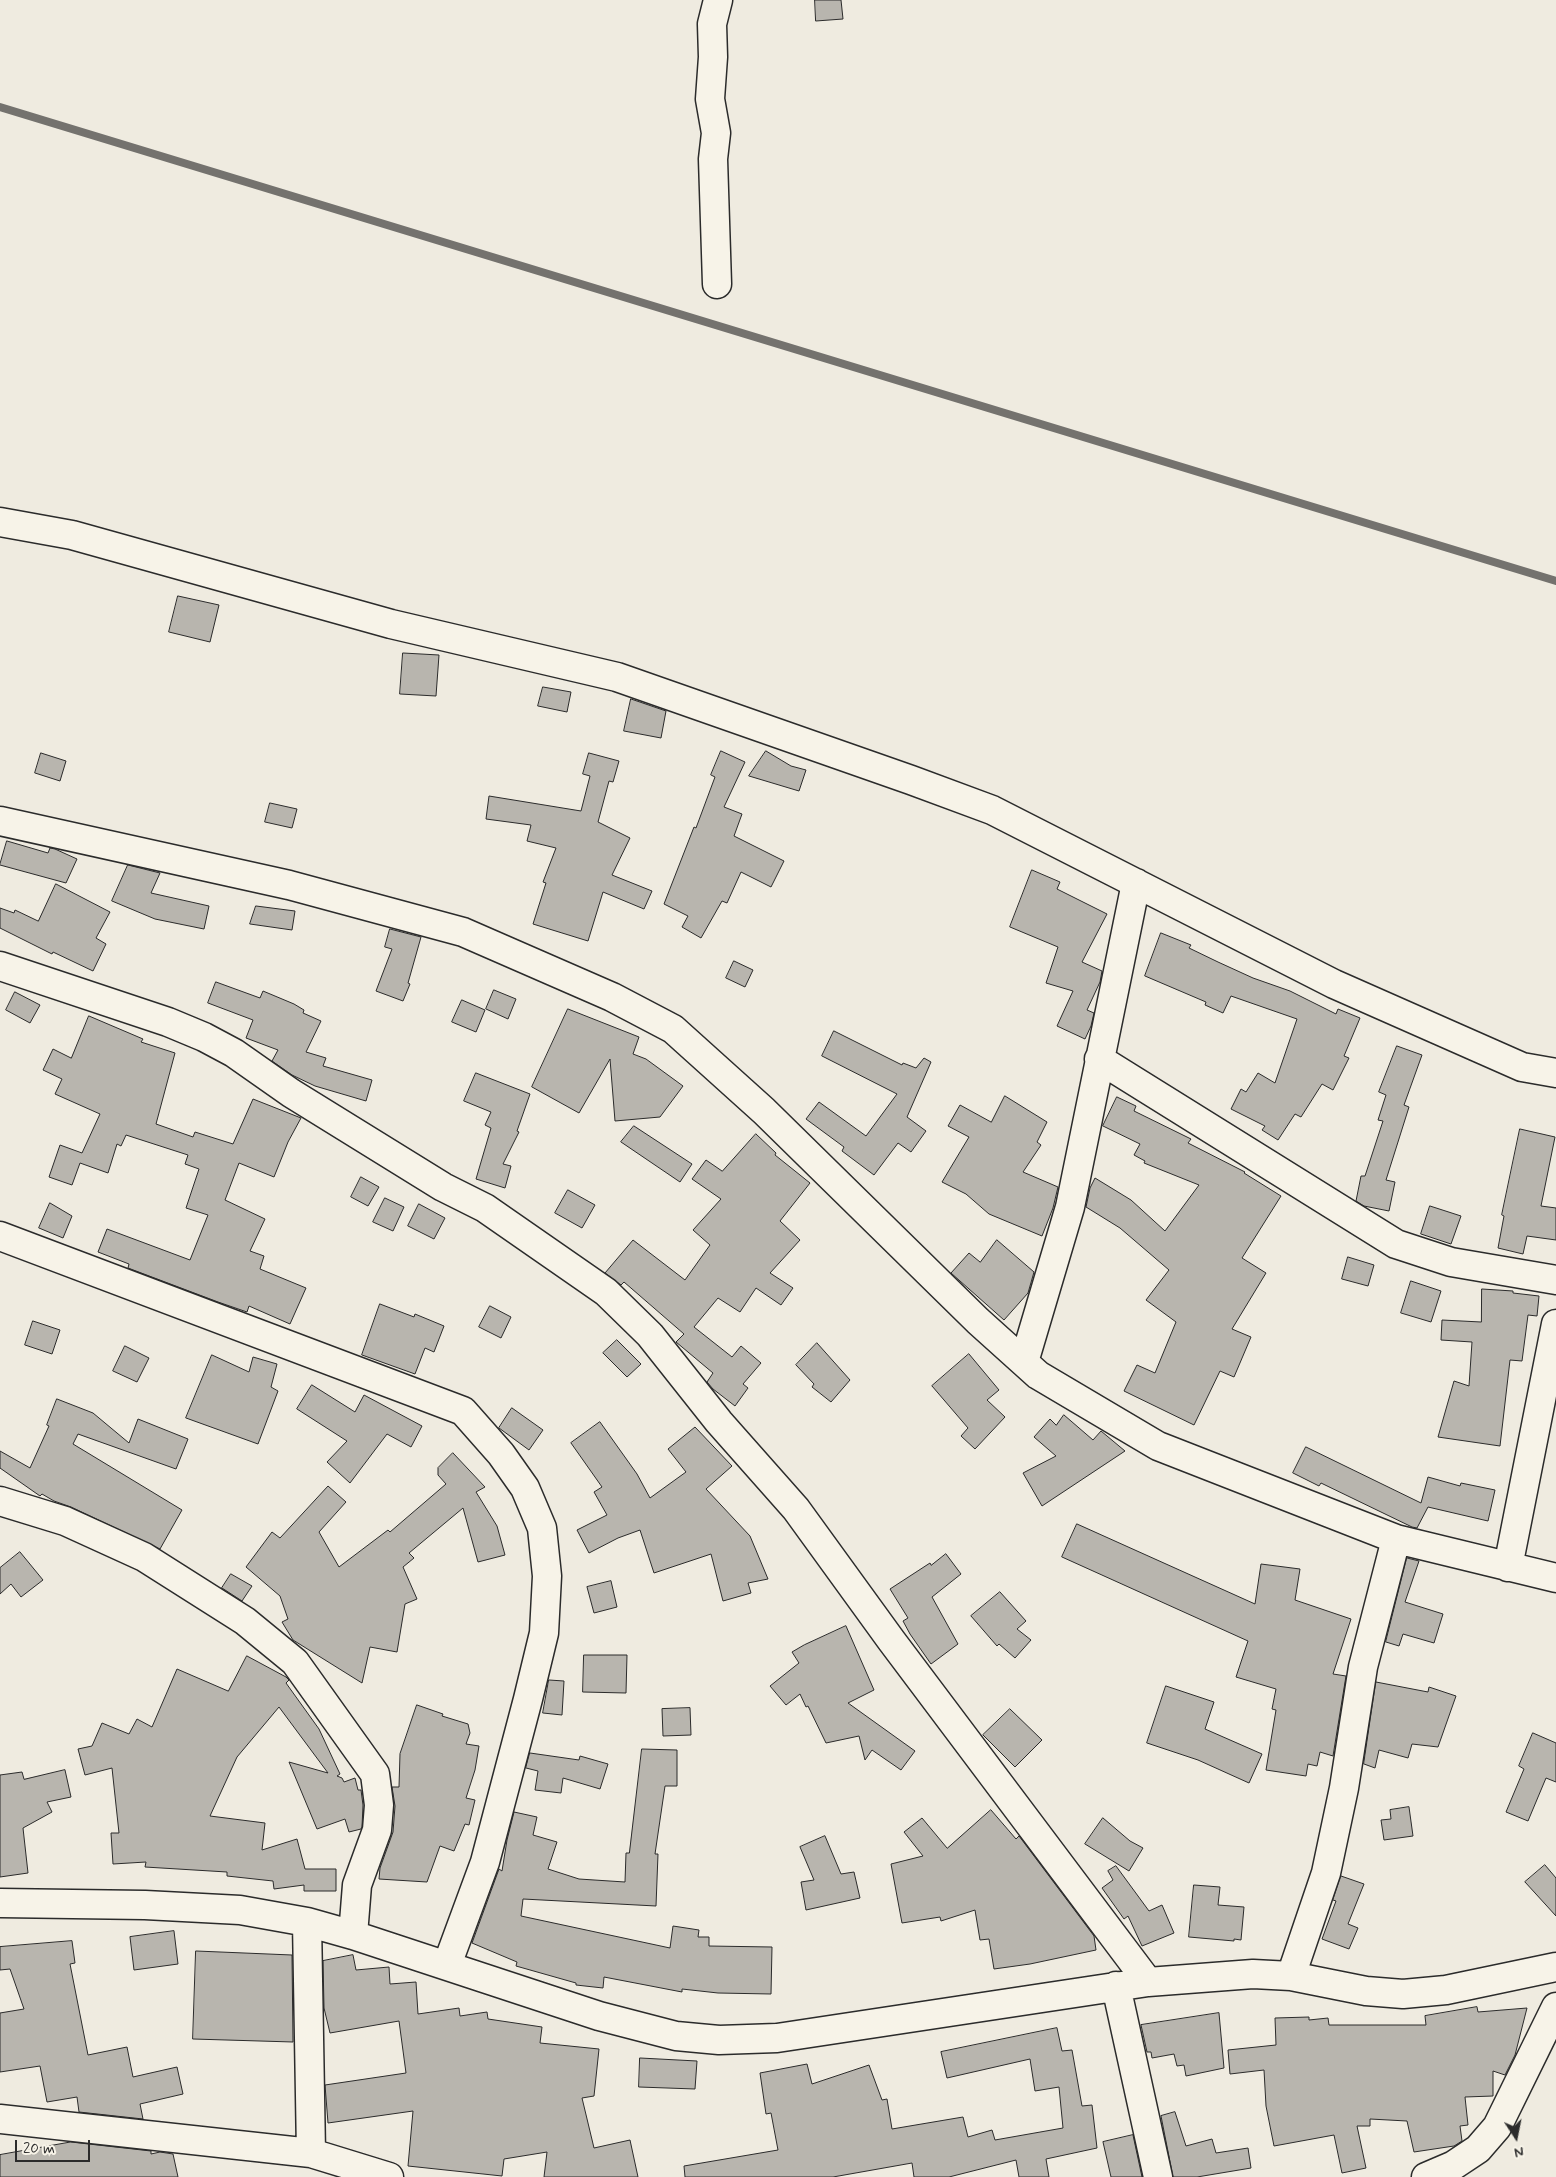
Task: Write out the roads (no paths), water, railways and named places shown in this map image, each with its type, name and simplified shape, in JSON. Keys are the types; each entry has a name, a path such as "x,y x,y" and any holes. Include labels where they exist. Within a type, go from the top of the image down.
{"street":[{"path":"717,284 713,159 716,133 710,99 713,57 712,24 718,0"},
{"path":"0,522 72,535 391,624 617,677 992,810 1334,984 1522,1067 1556,1073"},
{"path":"0,821 289,885 463,932 612,997 673,1029 764,1111 978,1321 1038,1375 1158,1446 1396,1539 1508,1568 1556,1578"},
{"path":"1024,1362 1070,1207 1136,883"},
{"path":"0,966 168,1022 204,1037 234,1053 291,1093 443,1187 485,1208 606,1292 650,1335 719,1422 796,1509 891,1640 1148,1982"},
{"path":"1099,1059 1396,1244 1451,1262 1556,1280"},
{"path":"0,1236 463,1411 501,1454 525,1488 542,1528 547,1576 544,1633 485,1862 447,1965"},
{"path":"1508,1568 1556,1324"},
{"path":"0,1501 65,1521 144,1557 245,1620 295,1662 375,1774 379,1805 377,1830 357,1885 353,1934"},
{"path":"1291,1976 1326,1873 1344,1788 1363,1667 1396,1539"},
{"path":"0,1903 145,1904 230,1910 307,1922 353,1934 599,2016 676,2036 719,2040 777,2038 1148,1982 1253,1974 1291,1976 1366,1991 1403,1994 1446,1990 1556,1966"},
{"path":"307,1922 311,2153"},
{"path":"1116,1986 1158,2177"},
{"path":"1426,2177 1454,2165 1478,2149 1498,2127 1556,2007"},
{"path":"0,2119 311,2153 389,2177"}],"waterway":[{"path":"0,107 1556,581"}]}
